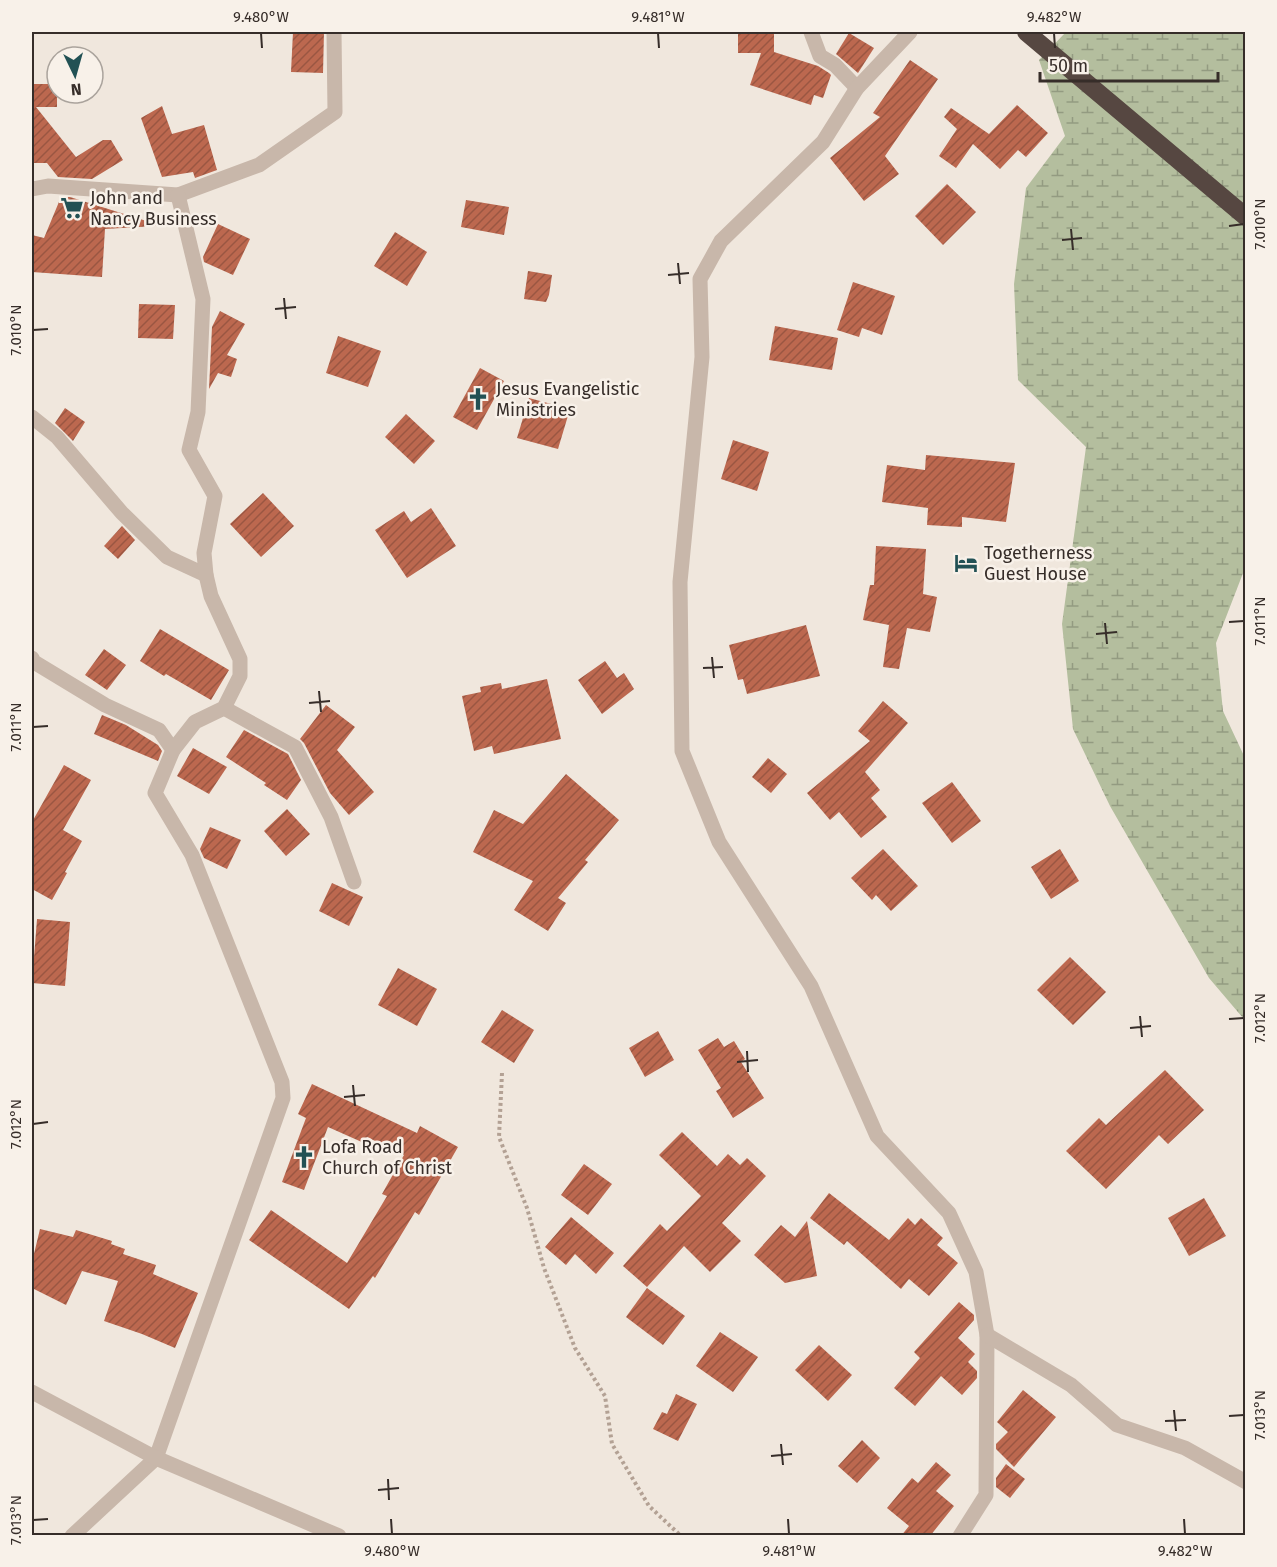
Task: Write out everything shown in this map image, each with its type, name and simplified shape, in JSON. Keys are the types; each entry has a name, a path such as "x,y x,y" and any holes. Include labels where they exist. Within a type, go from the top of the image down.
{"highway":[{"path":"1026,32 1245,217"}],"street":[{"path":"32,189 48,186 178,195 259,165 335,112 334,32"},
{"path":"811,32 820,56 835,64 856,88"},
{"path":"910,32 856,88 823,142 721,242 700,279 702,357 680,582 682,751 719,842 811,986 877,1136 949,1213 976,1272 987,1335 986,1495 960,1536"},
{"path":"72,1536 156,1458 283,1098 282,1082 192,855 155,793 173,750 195,722 224,708 240,676 240,659 211,596 206,575 204,553 215,496 189,450 198,412 203,299 178,195"},
{"path":"32,417 57,437 122,513 167,556 206,575"},
{"path":"32,658 34,662 105,705 159,730 173,750"},
{"path":"224,708 295,747 331,817 354,882"},
{"path":"987,1335 1071,1385 1118,1425 1185,1448 1245,1482"},
{"path":"32,1392 156,1458 339,1536"}],"path":[{"path":"502,1073 499,1137 527,1208 544,1268 575,1348 605,1396 612,1444 649,1506 681,1536"}],"green space":[{"path":"1066,32 1245,32 1245,568 1216,643 1223,711 1245,758 1245,1023 1209,978 1110,806 1073,729 1062,624 1086,447 1018,380 1014,284 1026,188 1065,136 1039,60"}],"building":[{"path":"293,32 324,32 323,73 291,72"},
{"path":"738,32 774,32 774,52 818,66 829,73 831,75 823,98 814,95 811,105 750,85 761,53 738,53"},
{"path":"849,33 874,48 858,73 836,54"},
{"path":"910,60 938,79 885,156 899,174 864,201 830,158 880,117 873,113"},
{"path":"32,84 45,84 45,105 57,105 57,107 36,107 76,157 103,140 111,140 123,160 92,179 58,177 47,163 32,163"},
{"path":"1017,105 1048,133 1026,157 1018,150 1000,169 973,144 956,168 939,156 957,129 944,117 951,108 989,134"},
{"path":"162,106 172,134 204,125 217,170 195,178 193,172 162,177 141,118"},
{"path":"947,184 976,212 943,245 915,216"},
{"path":"61,197 70,197 156,224 156,226 105,229 102,277 32,272 32,235 44,238"},
{"path":"466,200 509,207 504,235 461,227"},
{"path":"218,224 250,239 233,275 204,262 203,257"},
{"path":"395,232 427,252 407,286 374,266"},
{"path":"528,271 552,275 546,302 524,299"},
{"path":"853,282 895,296 882,335 862,328 859,337 837,330"},
{"path":"139,304 175,305 173,339 138,338"},
{"path":"220,311 245,324 227,355 237,359 231,377 218,373 209,389 212,327"},
{"path":"775,326 838,338 832,370 769,360"},
{"path":"338,336 381,351 368,387 326,373"},
{"name":"Jesus Evangelistic Ministries","path":"480,368 504,381 477,430 453,417"},
{"path":"529,398 570,409 558,449 517,438"},
{"path":"65,408 85,422 73,441 55,423"},
{"path":"406,414 435,441 414,464 385,437"},
{"path":"733,440 769,452 757,491 721,479"},
{"path":"926,455 1015,463 1006,522 962,517 962,527 927,525 928,508 882,502 887,465 925,470"},
{"path":"263,493 294,526 261,557 230,524"},
{"path":"431,508 456,546 407,578 375,530 404,511 411,522"},
{"path":"122,526 135,540 118,559 104,546"},
{"path":"876,546 926,549 923,594 937,597 930,632 907,628 899,669 883,667 889,625 863,620 870,585 874,585"},
{"path":"806,625 820,676 747,694 743,679 738,680 729,645"},
{"path":"160,629 229,670 211,700 140,661"},
{"path":"104,649 126,665 107,690 85,675"},
{"path":"605,661 617,678 624,673 634,689 602,714 578,680"},
{"path":"547,679 561,739 494,754 492,746 474,751 462,696 481,692 480,687 501,683 502,689"},
{"path":"883,701 908,723 865,772 880,790 871,798 887,817 861,838 839,812 830,820 807,793 870,741 858,731"},
{"path":"326,705 355,727 337,750 374,792 349,815 330,793 300,739"},
{"path":"102,715 126,725 158,745 162,751 158,761 94,734"},
{"path":"244,730 288,754 301,780 287,800 226,757"},
{"path":"193,748 227,767 209,794 177,776"},
{"path":"768,758 787,774 771,793 752,777"},
{"path":"64,765 91,780 63,830 82,841 52,900 32,889 32,822"},
{"path":"566,774 619,820 585,860 588,862 558,898 566,903 548,931 514,910 533,881 473,852 494,810 523,824"},
{"path":"952,782 981,821 952,843 922,803"},
{"path":"287,809 310,834 286,856 264,831"},
{"path":"210,827 241,840 227,869 204,858 200,849"},
{"path":"883,849 918,886 891,911 876,895 872,900 851,878"},
{"path":"1060,849 1079,881 1051,899 1031,867"},
{"path":"332,883 363,897 349,926 319,911"},
{"path":"37,919 70,922 65,986 32,983"},
{"path":"1070,957 1106,992 1073,1025 1037,990"},
{"path":"398,968 437,989 417,1026 378,1005"},
{"path":"502,1010 534,1030 514,1063 481,1042"},
{"path":"658,1031 674,1060 645,1077 629,1048"},
{"path":"718,1038 724,1047 734,1041 745,1059 741,1062 764,1098 733,1118 716,1091 721,1088 698,1050"},
{"path":"1165,1070 1204,1110 1168,1144 1159,1135 1106,1189 1066,1151 1099,1118 1106,1125"},
{"path":"312,1084 417,1133 420,1126 458,1147 419,1215 415,1212 375,1278 373,1276 349,1309 249,1240 271,1210 347,1263 387,1196 382,1194 404,1155 367,1137 364,1143 328,1127 304,1190 282,1182 306,1118 298,1114"},
{"path":"682,1132 717,1166 728,1154 740,1165 747,1158 766,1176 722,1223 741,1241 710,1272 684,1246 647,1287 623,1266 660,1224 667,1231 701,1196 659,1155"},
{"path":"584,1164 612,1184 588,1215 561,1195"},
{"path":"829,1193 889,1240 908,1218 915,1225 921,1218 943,1238 937,1245 958,1263 929,1296 909,1279 901,1289 847,1241 844,1245 810,1218"},
{"path":"1204,1198 1226,1236 1189,1256 1168,1218"},
{"path":"571,1217 614,1253 596,1274 575,1254 566,1265 545,1247"},
{"path":"807,1221 817,1276 785,1283 754,1255 781,1225 795,1237"},
{"path":"40,1229 73,1237 76,1230 112,1241 111,1244 125,1249 123,1254 156,1265 153,1274 198,1293 175,1348 104,1321 118,1281 82,1271 66,1305 32,1288 32,1262"},
{"path":"647,1288 685,1316 663,1345 626,1317"},
{"path":"959,1302 974,1315 974,1320 958,1338 975,1354 968,1362 977,1371 977,1378 962,1395 941,1376 915,1406 894,1388 920,1358 914,1352"},
{"path":"720,1332 758,1357 733,1392 696,1366"},
{"path":"819,1345 852,1375 828,1401 795,1370"},
{"path":"1023,1390 1056,1417 1014,1467 996,1449 996,1444 1008,1432 997,1422"},
{"path":"676,1394 697,1404 678,1441 653,1429 662,1412 667,1414"},
{"path":"862,1440 880,1458 857,1483 838,1466"},
{"path":"936,1462 951,1475 936,1491 954,1506 930,1536 901,1536 909,1526 887,1508 912,1478 918,1483"},
{"path":"1006,1464 1025,1479 1010,1498 996,1487 996,1478"}],"place":[{"name":"John and Nancy Business","path":"72,208"},
{"name":"Jesus Evangelistic Ministries","path":"478,399"},
{"name":"Togetherness Guest House","path":"966,563"},
{"name":"Lofa Road Church of Christ","path":"304,1157"}]}
